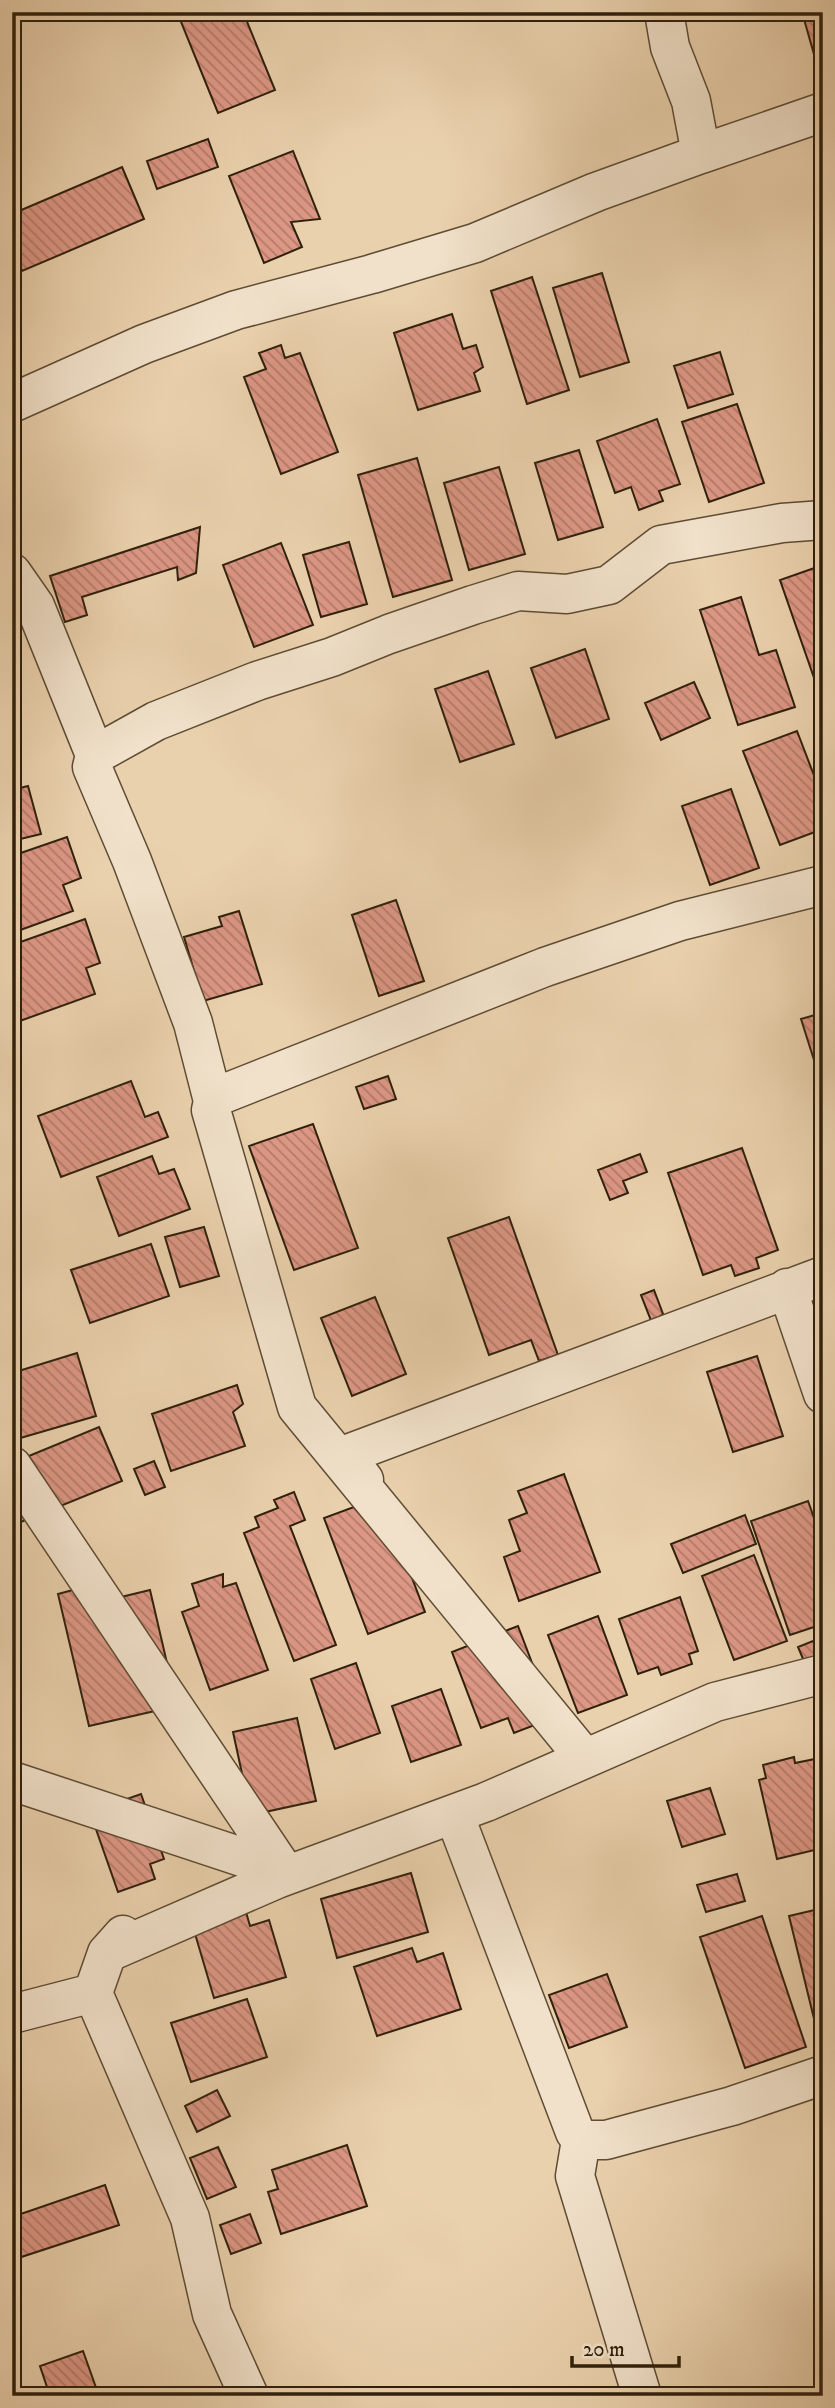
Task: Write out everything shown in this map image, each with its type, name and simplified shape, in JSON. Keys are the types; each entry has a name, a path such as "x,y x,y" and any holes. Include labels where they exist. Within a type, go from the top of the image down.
{"street":[{"path":"664,12 670,47 691,101 701,154"},
{"path":"12,403 144,344 236,310 475,243 596,192 823,112"},
{"path":"94,755 156,721 257,681 473,605 518,591 567,594 609,585 661,545 782,523 823,520"},
{"path":"12,573 35,606 94,755 92,767 132,861 193,1023 213,1101 211,1110 297,1407 583,1756"},
{"path":"213,1101 218,1096 545,967 680,921 823,885"},
{"path":"583,1756 345,1455 823,1276"},
{"path":"787,1288 823,1394"},
{"path":"12,1466 284,1871"},
{"path":"107,1953 276,1880 454,1814 715,1702 823,1674"},
{"path":"249,2396 212,2314 190,2218 93,1993 107,1953 142,1914 180,1910 239,1878 284,1871 583,1756"},
{"path":"12,1781 284,1871"},
{"path":"454,1814 575,2132 581,2140 575,2176 642,2396"},
{"path":"12,2014 93,1993"},
{"path":"581,2140 606,2140 732,2106 823,2075"}],"building":[{"path":"177,12 243,12 275,90 218,113"},
{"path":"802,12 823,12 823,71 819,72"},
{"path":"208,139 218,167 157,189 147,161"},
{"path":"293,151 320,219 291,222 302,247 264,263 229,176"},
{"path":"122,167 144,219 22,271 12,247 12,214"},
{"path":"602,273 629,362 580,377 553,288"},
{"path":"532,277 569,390 527,404 491,291"},
{"path":"452,314 463,349 476,345 483,367 474,373 480,391 418,410 394,333"},
{"path":"281,345 285,358 300,353 338,452 281,474 244,377 266,369 259,353"},
{"path":"720,352 733,394 688,408 674,366"},
{"path":"737,404 764,483 709,502 682,422"},
{"path":"657,419 680,484 659,491 663,501 639,510 631,487 615,493 597,441"},
{"path":"579,450 603,527 558,540 535,463"},
{"path":"417,458 452,580 393,597 358,475"},
{"path":"499,467 525,554 469,570 444,483"},
{"path":"200,527 196,573 178,580 177,567 82,597 87,615 65,622 50,576"},
{"path":"349,542 367,604 321,617 303,555"},
{"path":"281,543 313,625 254,647 223,565"},
{"path":"823,565 823,694 820,695 780,580"},
{"path":"741,597 759,655 776,650 795,707 738,725 700,610"},
{"path":"12,648 19,667 12,669"},
{"path":"585,649 609,719 556,738 531,668"},
{"path":"488,671 514,744 460,762 435,689"},
{"path":"694,682 710,718 661,740 645,703"},
{"path":"797,731 823,799 823,829 780,845 743,751"},
{"path":"28,786 41,834 12,841 12,790"},
{"path":"731,789 759,868 710,885 682,806"},
{"path":"67,837 81,878 63,885 73,911 12,933 12,856"},
{"path":"396,900 424,981 379,996 352,915"},
{"path":"239,911 262,984 203,1001 184,937 222,926 219,917"},
{"path":"85,919 100,963 86,968 95,994 17,1022 12,1009 12,945"},
{"path":"823,994 823,1078 820,1079 801,1019 822,1013 817,996"},
{"path":"388,1076 396,1099 364,1109 356,1087"},
{"path":"131,1081 145,1117 158,1112 168,1137 61,1177 38,1116"},
{"path":"313,1124 358,1248 294,1270 249,1146"},
{"path":"742,1148 778,1250 756,1258 759,1268 735,1276 731,1265 703,1275 668,1173"},
{"path":"640,1154 647,1172 623,1181 628,1193 610,1200 598,1170"},
{"path":"152,1156 159,1174 174,1169 190,1209 119,1236 97,1177"},
{"path":"509,1217 558,1355 539,1361 531,1340 489,1355 448,1238"},
{"path":"204,1227 219,1276 180,1287 165,1237"},
{"path":"151,1244 169,1296 90,1323 71,1270"},
{"path":"654,1290 663,1314 652,1323 641,1295"},
{"path":"375,1297 406,1374 352,1396 321,1318"},
{"path":"77,1353 96,1416 17,1439 12,1423 12,1373"},
{"path":"757,1356 783,1436 733,1452 707,1372"},
{"path":"237,1385 243,1404 233,1412 245,1446 171,1471 152,1414"},
{"path":"99,1427 122,1481 21,1522 12,1501 12,1463"},
{"path":"154,1461 165,1487 145,1495 134,1469"},
{"path":"564,1474 600,1572 519,1601 504,1557 520,1551 509,1520 527,1513 518,1491"},
{"path":"294,1492 305,1520 290,1526 336,1645 294,1661 244,1533 259,1527 255,1517 278,1508 274,1500"},
{"path":"381,1497 425,1612 368,1634 324,1518"},
{"path":"808,1501 823,1543 823,1624 790,1635 751,1521"},
{"path":"745,1515 756,1544 683,1573 671,1544"},
{"path":"754,1555 787,1641 734,1660 702,1576"},
{"path":"223,1574 223,1587 236,1583 268,1670 210,1690 182,1612 199,1606 192,1584"},
{"path":"84,1587 88,1605 150,1590 177,1706 89,1726 58,1594"},
{"path":"680,1597 698,1651 689,1654 692,1664 661,1675 658,1667 638,1674 619,1619"},
{"path":"598,1616 627,1695 578,1713 548,1635"},
{"path":"518,1626 553,1718 514,1733 508,1718 481,1728 452,1652"},
{"path":"823,1637 823,1659 806,1666 798,1647"},
{"path":"356,1663 380,1733 335,1749 311,1679"},
{"path":"441,1689 461,1745 411,1762 392,1706"},
{"path":"297,1718 316,1801 251,1815 233,1732"},
{"path":"794,1757 795,1763 815,1759 823,1791 823,1848 777,1859 759,1780 766,1778 763,1765"},
{"path":"710,1788 725,1834 682,1847 667,1801"},
{"path":"141,1794 164,1859 150,1864 155,1879 118,1892 90,1812"},
{"path":"411,1873 428,1932 337,1958 321,1899"},
{"path":"737,1874 745,1901 706,1912 697,1885"},
{"path":"823,1908 823,2025 816,2027 789,1916"},
{"path":"246,1912 250,1926 269,1920 286,1977 214,1998 193,1927"},
{"path":"762,1916 806,2047 745,2068 700,1937"},
{"path":"412,1948 417,1962 443,1953 461,2009 377,2036 354,1967"},
{"path":"607,1974 627,2027 569,2048 549,1995"},
{"path":"247,1999 267,2057 191,2082 171,2023"},
{"path":"217,2090 230,2116 197,2132 185,2106"},
{"path":"347,2145 367,2206 281,2234 268,2192 278,2189 272,2170"},
{"path":"218,2147 236,2187 207,2199 190,2158"},
{"path":"105,2185 119,2225 12,2260 12,2217"},
{"path":"250,2214 261,2243 231,2254 220,2225"},
{"path":"83,2351 99,2396 50,2396 40,2366"},
{"path":"768,2389 770,2396 745,2396"}]}
